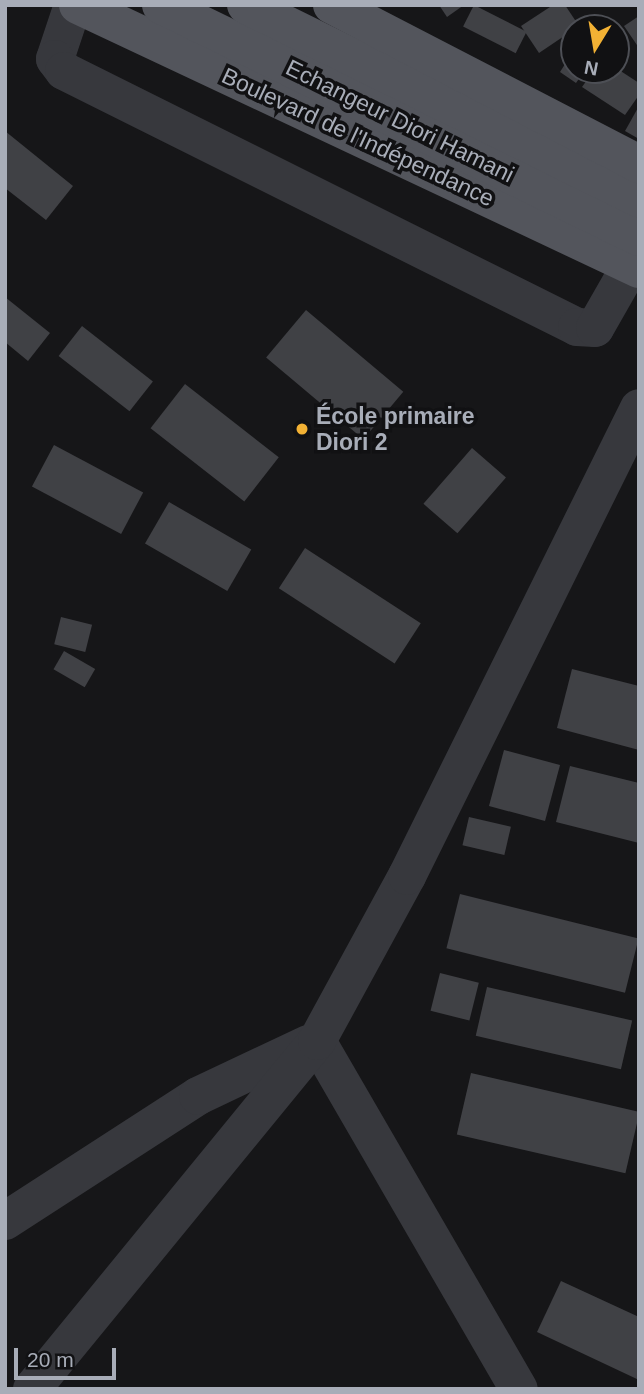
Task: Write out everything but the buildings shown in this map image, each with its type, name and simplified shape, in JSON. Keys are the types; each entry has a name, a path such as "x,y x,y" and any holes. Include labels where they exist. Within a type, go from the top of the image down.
{"main road":[{"name":"Boulevard de l'Indépendance","path":"75,5 636,257"},
{"name":"Echangeur Diori Hamani","path":"161,5 636,257"},
{"name":"Echangeur Diori Hamani","path":"246,5 639,198"},
{"path":"332,5 639,164"}],"street":[{"path":"75,5 55,59 64,71 577,327 595,328 636,257"},
{"path":"32,1389 317,1041 407,876 639,408"},
{"path":"5,1221 198,1096 317,1041"},
{"path":"317,1041 519,1389"}],"place":[{"name":"École primaire Diori 2","path":"302,429"}]}
